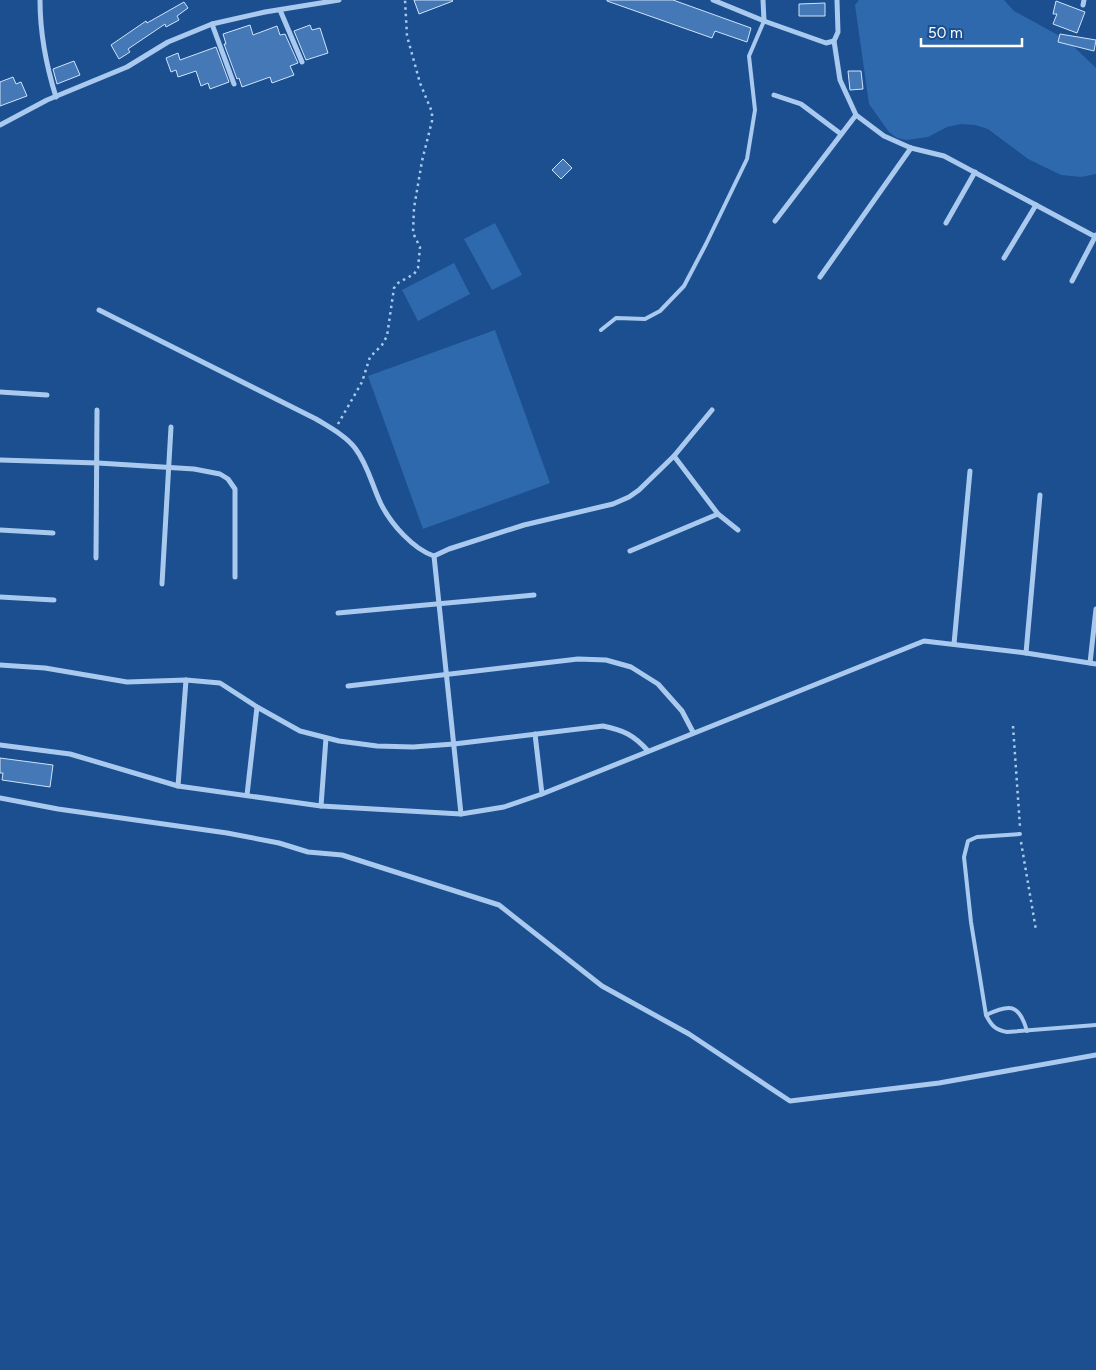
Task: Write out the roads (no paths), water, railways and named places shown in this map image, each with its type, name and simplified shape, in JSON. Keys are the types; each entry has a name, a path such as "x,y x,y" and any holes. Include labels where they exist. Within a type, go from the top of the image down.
{"street":[{"path":"40,0 41,33 48,70 56,97"},
{"path":"0,125 56,97 127,67 168,42 212,24 339,0"},
{"path":"713,0 826,43 834,41"},
{"path":"763,0 764,21"},
{"path":"837,0 838,32 834,41 840,80 856,115 884,136 911,148 944,156 1095,236 1072,280"},
{"path":"280,10 302,62"},
{"path":"212,24 234,84"},
{"path":"774,95 801,104 841,134"},
{"path":"775,221 856,115"},
{"path":"820,276 911,148"},
{"path":"946,223 975,172"},
{"path":"1004,258 1036,205"},
{"path":"98,310 316,419 334,431 354,446 366,464 382,505 401,533 423,552 434,556 449,549 524,525 613,504 629,497 639,490 674,456 712,410"},
{"path":"0,392 47,395"},
{"path":"96,558 97,410"},
{"path":"162,584 171,427"},
{"path":"674,456 718,514 738,530"},
{"path":"0,460 98,463 169,469 194,469 220,474 228,479 235,489 235,577"},
{"path":"954,644 970,471"},
{"path":"1026,653 1040,495"},
{"path":"630,551 718,514"},
{"path":"0,530 53,532"},
{"path":"434,556 461,814"},
{"path":"338,613 534,595"},
{"path":"0,597 54,600"},
{"path":"0,746 70,754 178,786 321,806 461,814 504,807 542,794 924,641 1026,653 1093,664 1096,608"},
{"path":"348,686 578,659 606,660 631,666 658,684 682,711 693,732"},
{"path":"0,665 45,668 128,682 186,680 220,683 257,707 300,730 326,738 376,746 413,747 454,744 603,726 621,730 640,742 648,751"},
{"path":"178,786 186,680"},
{"path":"247,795 257,707"},
{"path":"535,734 542,794"},
{"path":"321,806 326,738"},
{"path":"0,798 58,809 227,833 279,842 308,852 342,855 499,905 602,986 689,1034 790,1101 939,1083 1096,1055"}],"lane":[{"path":"601,330 616,318 645,319 660,312 684,286 747,159 755,110 749,56 764,21"},
{"path":"1020,834 977,837 968,841 964,857 971,922 986,1015 992,1026 999,1031 1006,1032 1096,1026"},
{"path":"986,1015 1003,1007 1014,1009 1023,1018 1026,1031"}]}
